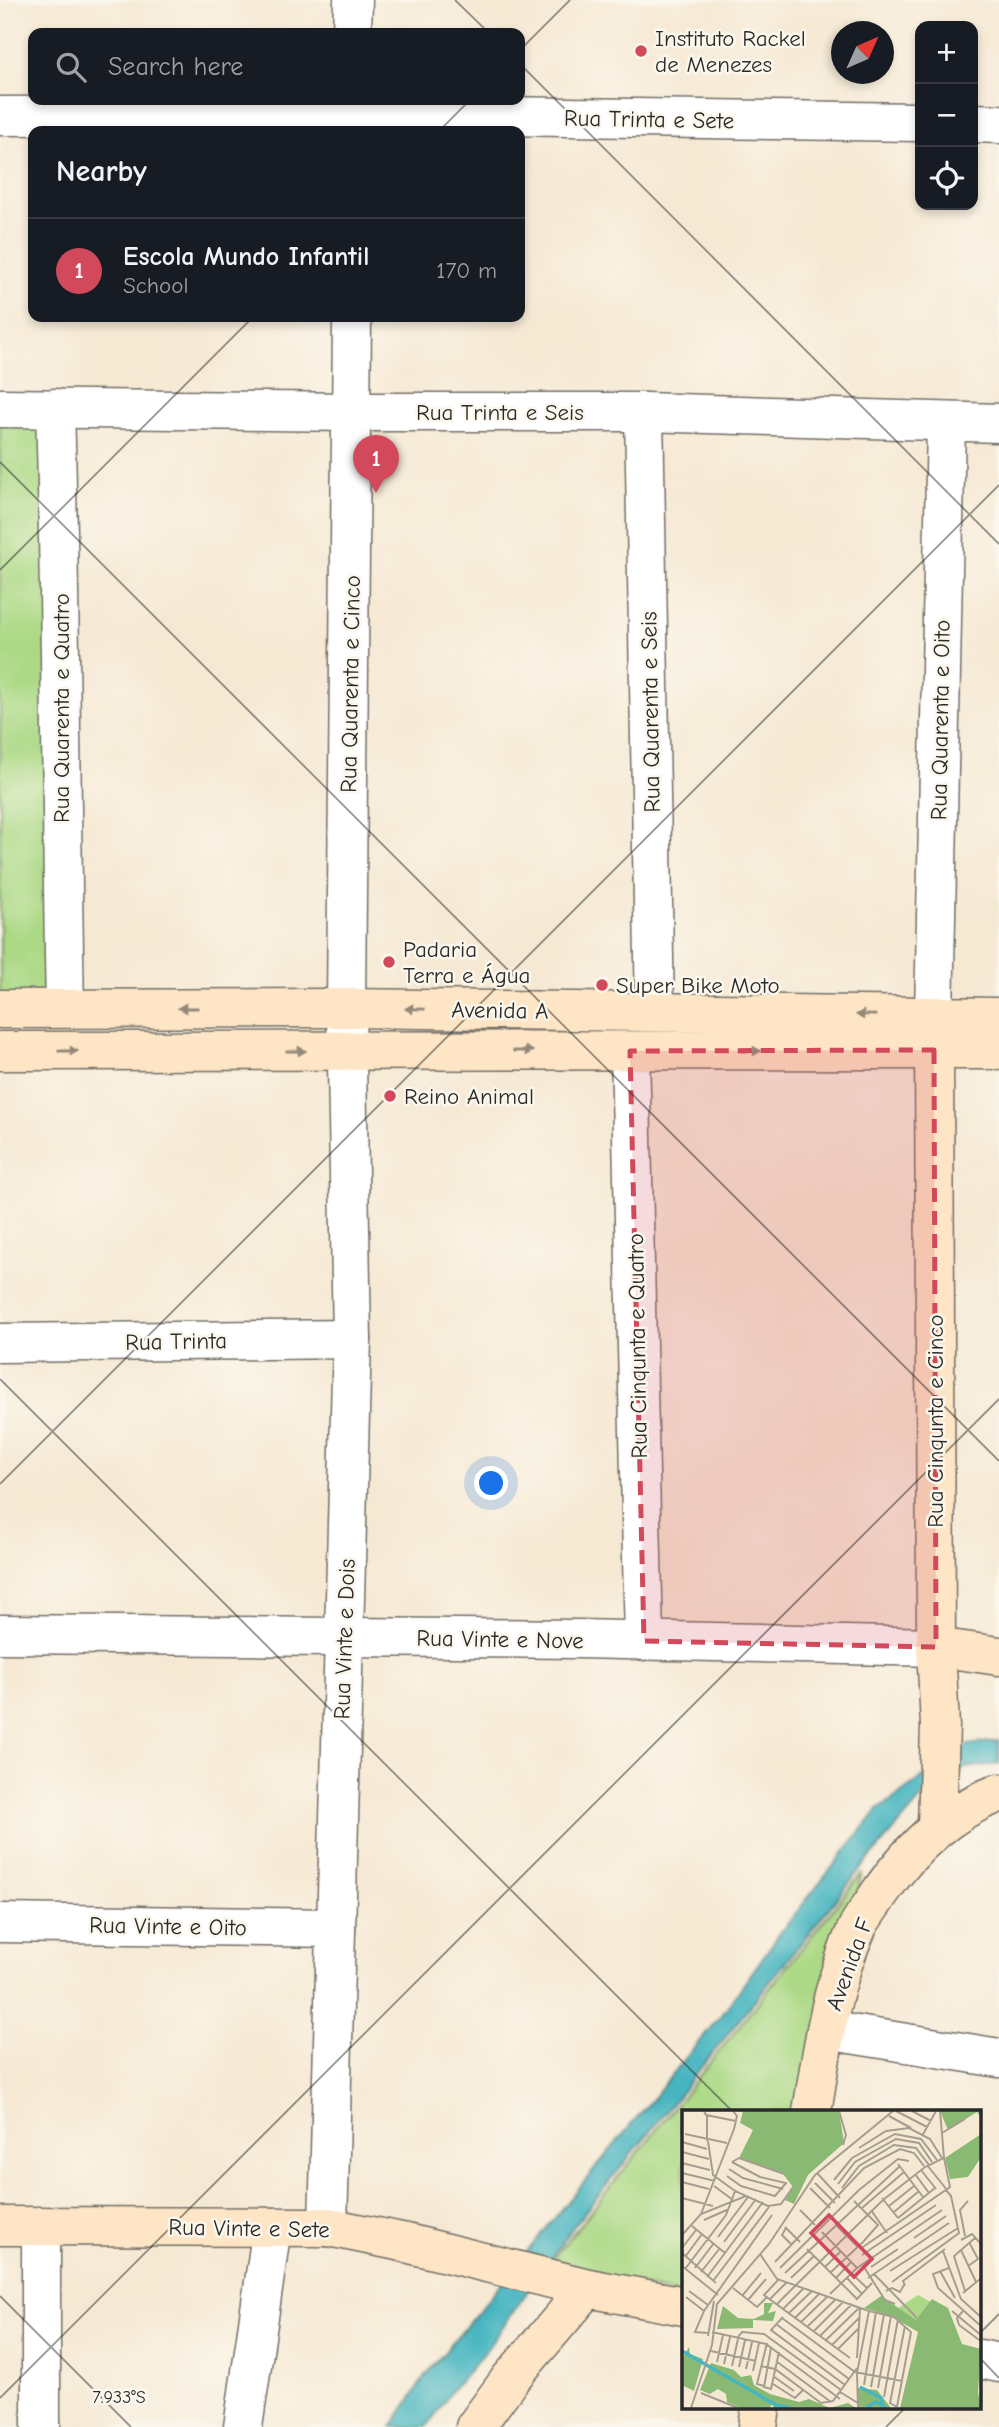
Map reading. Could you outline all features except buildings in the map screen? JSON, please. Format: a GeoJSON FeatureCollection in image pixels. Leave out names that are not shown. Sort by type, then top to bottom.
{"type":"FeatureCollection","features":[{"type":"Feature","properties":{"kind":"street"},"geometry":{"type":"LineString","coordinates":[[352,28],[353,0]]}},
{"type":"Feature","properties":{"kind":"street","name":"Rua Trinta e Sete"},"geometry":{"type":"LineString","coordinates":[[0,116],[351,115],[915,122]]}},
{"type":"Feature","properties":{"kind":"street"},"geometry":{"type":"LineString","coordinates":[[978,123],[999,124]]}},
{"type":"Feature","properties":{"kind":"street","name":"Rua Quarenta e Cinco"},"geometry":{"type":"LineString","coordinates":[[347,1051],[352,322]]}},
{"type":"Feature","properties":{"kind":"street","name":"Rua Trinta e Seis"},"geometry":{"type":"LineString","coordinates":[[0,408],[644,412],[999,423]]}},
{"type":"Feature","properties":{"kind":"street","name":"Rua Quarenta e Quatro"},"geometry":{"type":"LineString","coordinates":[[55,408],[60,575],[60,790],[65,1008]]}},
{"type":"Feature","properties":{"kind":"street","name":"Rua Quarenta e Seis"},"geometry":{"type":"LineString","coordinates":[[644,412],[655,1012]]}},
{"type":"Feature","properties":{"kind":"street","name":"Rua Quarenta e Oito"},"geometry":{"type":"LineString","coordinates":[[934,1033],[946,423]]}},
{"type":"Feature","properties":{"kind":"street","name":"Avenida A"},"geometry":{"type":"LineString","coordinates":[[0,1009],[346,1008],[655,1012],[934,1033],[999,1050]]}},
{"type":"Feature","properties":{"kind":"street","name":"Avenida A"},"geometry":{"type":"LineString","coordinates":[[0,1051],[630,1052],[934,1033],[999,1017]]}},
{"type":"Feature","properties":{"kind":"street","name":"Rua Cinqunta e Cinco"},"geometry":{"type":"LineString","coordinates":[[934,1033],[936,1647],[940,1726],[938,1813]]}},
{"type":"Feature","properties":{"kind":"street","name":"Rua Vinte e Dois"},"geometry":{"type":"LineString","coordinates":[[328,2227],[352,1339],[347,1051]]}},
{"type":"Feature","properties":{"kind":"street","name":"Rua Cinqunta e Quatro"},"geometry":{"type":"LineString","coordinates":[[630,1052],[644,1641]]}},
{"type":"Feature","properties":{"kind":"street","name":"Rua Trinta"},"geometry":{"type":"LineString","coordinates":[[0,1343],[352,1339]]}},
{"type":"Feature","properties":{"kind":"street","name":"Rua Vinte e Nove"},"geometry":{"type":"LineString","coordinates":[[0,1634],[936,1647],[999,1656]]}},
{"type":"Feature","properties":{"kind":"street","name":"Avenida F"},"geometry":{"type":"LineString","coordinates":[[812,2110],[825,2030],[843,1966],[859,1924],[938,1813],[999,1793]]}},
{"type":"Feature","properties":{"kind":"street","name":"Rua Vinte e Oito"},"geometry":{"type":"LineString","coordinates":[[0,1923],[336,1928]]}},
{"type":"Feature","properties":{"kind":"street"},"geometry":{"type":"LineString","coordinates":[[825,2030],[999,2058]]}},
{"type":"Feature","properties":{"kind":"street","name":"Rua Vinte e Sete"},"geometry":{"type":"LineString","coordinates":[[0,2226],[328,2227],[402,2242],[581,2286],[682,2306]]}},
{"type":"Feature","properties":{"kind":"street"},"geometry":{"type":"LineString","coordinates":[[41,2226],[41,2427]]}},
{"type":"Feature","properties":{"kind":"street"},"geometry":{"type":"LineString","coordinates":[[243,2427],[272,2227]]}},
{"type":"Feature","properties":{"kind":"street"},"geometry":{"type":"LineString","coordinates":[[475,2427],[581,2286]]}},
{"type":"Feature","properties":{"kind":"highlighted area"},"geometry":{"type":"Polygon","coordinates":[[[934,1050],[936,1647],[644,1641],[630,1051],[934,1050]]]}},
{"type":"Feature","properties":{"kind":"green space"},"geometry":{"type":"Polygon","coordinates":[[[0,413],[58,413],[56,1017],[0,1017],[0,413]]]}},
{"type":"Feature","properties":{"kind":"green space"},"geometry":{"type":"Polygon","coordinates":[[[862,1873],[810,2110],[682,2110],[682,2295],[547,2266],[862,1873]]]}},
{"type":"Feature","properties":{"kind":"water"},"geometry":{"type":"Polygon","coordinates":[[[999,1741],[999,1764],[965,1768],[921,1799],[858,1872],[576,2223],[484,2353],[451,2391],[427,2427],[392,2427],[426,2375],[726,2009],[780,1933],[878,1810],[968,1745],[999,1741]]]}},
{"type":"Feature","properties":{"kind":"place","name":"Instituto Rackel de Menezes"},"geometry":{"type":"Point","coordinates":[641,51]}},
{"type":"Feature","properties":{"kind":"place","name":"Escola Mundo Infantil"},"geometry":{"type":"Point","coordinates":[376,493]}},
{"type":"Feature","properties":{"kind":"place","name":"Padaria Terra e Água"},"geometry":{"type":"Point","coordinates":[389,962]}},
{"type":"Feature","properties":{"kind":"place","name":"Super Bike Moto"},"geometry":{"type":"Point","coordinates":[602,985]}},
{"type":"Feature","properties":{"kind":"place","name":"Reino Animal"},"geometry":{"type":"Point","coordinates":[390,1096]}}]}
